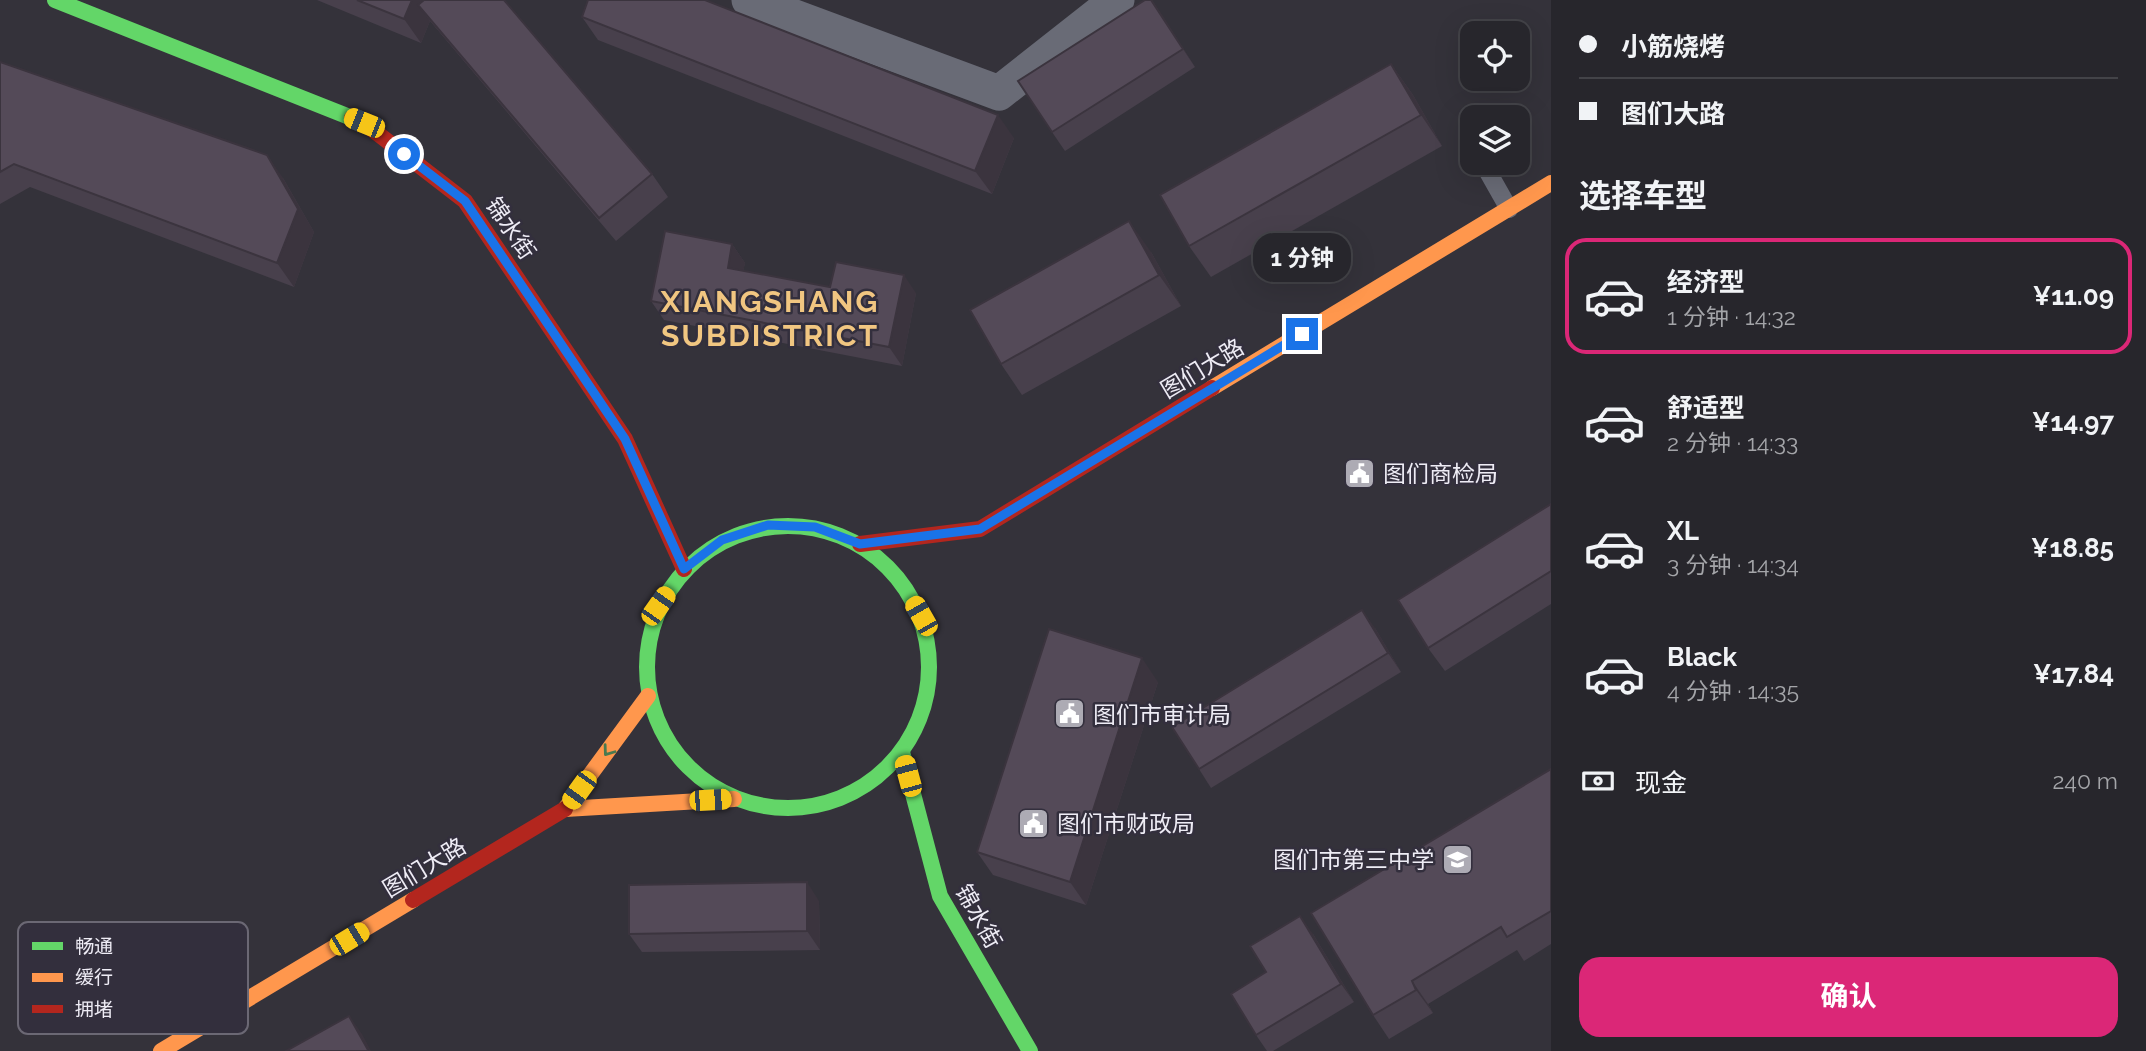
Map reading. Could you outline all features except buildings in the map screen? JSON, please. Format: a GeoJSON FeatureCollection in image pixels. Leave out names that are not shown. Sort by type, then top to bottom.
{"type":"FeatureCollection","features":[{"type":"Feature","properties":{"kind":"main road","name":"锦水街"},"geometry":{"type":"LineString","coordinates":[[55,0],[364,123],[465,201],[625,439],[684,569]]}},
{"type":"Feature","properties":{"kind":"main road","name":"图们大路"},"geometry":{"type":"LineString","coordinates":[[860,544],[980,529],[1551,183]]}},
{"type":"Feature","properties":{"kind":"main road"},"geometry":{"type":"LineString","coordinates":[[565,809],[734,799],[779,809],[826,804],[868,784],[902,752],[924,710],[930,663],[921,616],[897,575],[860,544],[815,527],[768,525],[722,540],[684,569],[658,606],[646,650],[648,696],[664,739],[694,774],[734,799]]}},
{"type":"Feature","properties":{"kind":"main road"},"geometry":{"type":"LineString","coordinates":[[565,809],[648,696]]}},
{"type":"Feature","properties":{"kind":"main road","name":"锦水街"},"geometry":{"type":"LineString","coordinates":[[902,752],[940,896],[1030,1051]]}},
{"type":"Feature","properties":{"kind":"main road","name":"图们大路"},"geometry":{"type":"LineString","coordinates":[[248,999],[565,809]]}},
{"type":"Feature","properties":{"kind":"main road","name":"图们大路"},"geometry":{"type":"LineString","coordinates":[[162,1051],[190,1034]]}},
{"type":"Feature","properties":{"kind":"street"},"geometry":{"type":"LineString","coordinates":[[749,0],[999,93],[1118,0]]}},
{"type":"Feature","properties":{"kind":"lane"},"geometry":{"type":"LineString","coordinates":[[1490,175],[1509,209]]}},
{"type":"Feature","properties":{"kind":"traffic: fast"},"geometry":{"type":"LineString","coordinates":[[55,0],[352,118]]}},
{"type":"Feature","properties":{"kind":"traffic: fast"},"geometry":{"type":"LineString","coordinates":[[802,526],[816,528],[855,542],[888,567],[906,588],[919,613],[927,639],[929,667],[927,695],[919,721],[906,746],[888,767],[867,785],[842,798],[816,806],[774,808],[760,806],[721,792],[698,776],[679,757],[663,734],[649,695],[647,653],[649,639],[663,600],[679,577],[698,558],[721,542],[760,528],[802,526]]}},
{"type":"Feature","properties":{"kind":"traffic: fast"},"geometry":{"type":"LineString","coordinates":[[902,752],[940,896],[1030,1051]]}},
{"type":"Feature","properties":{"kind":"traffic: slow"},"geometry":{"type":"LineString","coordinates":[[1212,388],[1551,183]]}},
{"type":"Feature","properties":{"kind":"traffic: slow"},"geometry":{"type":"LineString","coordinates":[[648,696],[565,809],[734,799]]}},
{"type":"Feature","properties":{"kind":"traffic: slow"},"geometry":{"type":"LineString","coordinates":[[248,999],[413,900]]}},
{"type":"Feature","properties":{"kind":"traffic: slow"},"geometry":{"type":"LineString","coordinates":[[161,1051],[189,1034]]}},
{"type":"Feature","properties":{"kind":"traffic: jam"},"geometry":{"type":"LineString","coordinates":[[352,118],[364,123],[465,201],[625,439],[684,569]]}},
{"type":"Feature","properties":{"kind":"traffic: jam"},"geometry":{"type":"LineString","coordinates":[[860,544],[980,529],[1212,388]]}},
{"type":"Feature","properties":{"kind":"traffic: jam"},"geometry":{"type":"LineString","coordinates":[[413,900],[565,809]]}},
{"type":"Feature","properties":{"kind":"place","name":"图们商检局"},"geometry":{"type":"Point","coordinates":[1360,473]}},
{"type":"Feature","properties":{"kind":"place","name":"图们市审计局"},"geometry":{"type":"Point","coordinates":[1070,714]}},
{"type":"Feature","properties":{"kind":"place","name":"图们市财政局"},"geometry":{"type":"Point","coordinates":[1034,823]}},
{"type":"Feature","properties":{"kind":"place","name":"图们市第三中学"},"geometry":{"type":"Point","coordinates":[1457,859]}},
{"type":"Feature","properties":{"kind":"district","name":"XIANGSHANG SUBDISTRICT"},"geometry":{"type":"Point","coordinates":[770,318]}},
{"type":"Feature","properties":{"kind":"route"},"geometry":{"type":"LineString","coordinates":[[404,154],[465,201],[625,439],[684,569],[722,540],[768,525],[815,527],[860,544],[980,529],[1302,334]]}}]}
